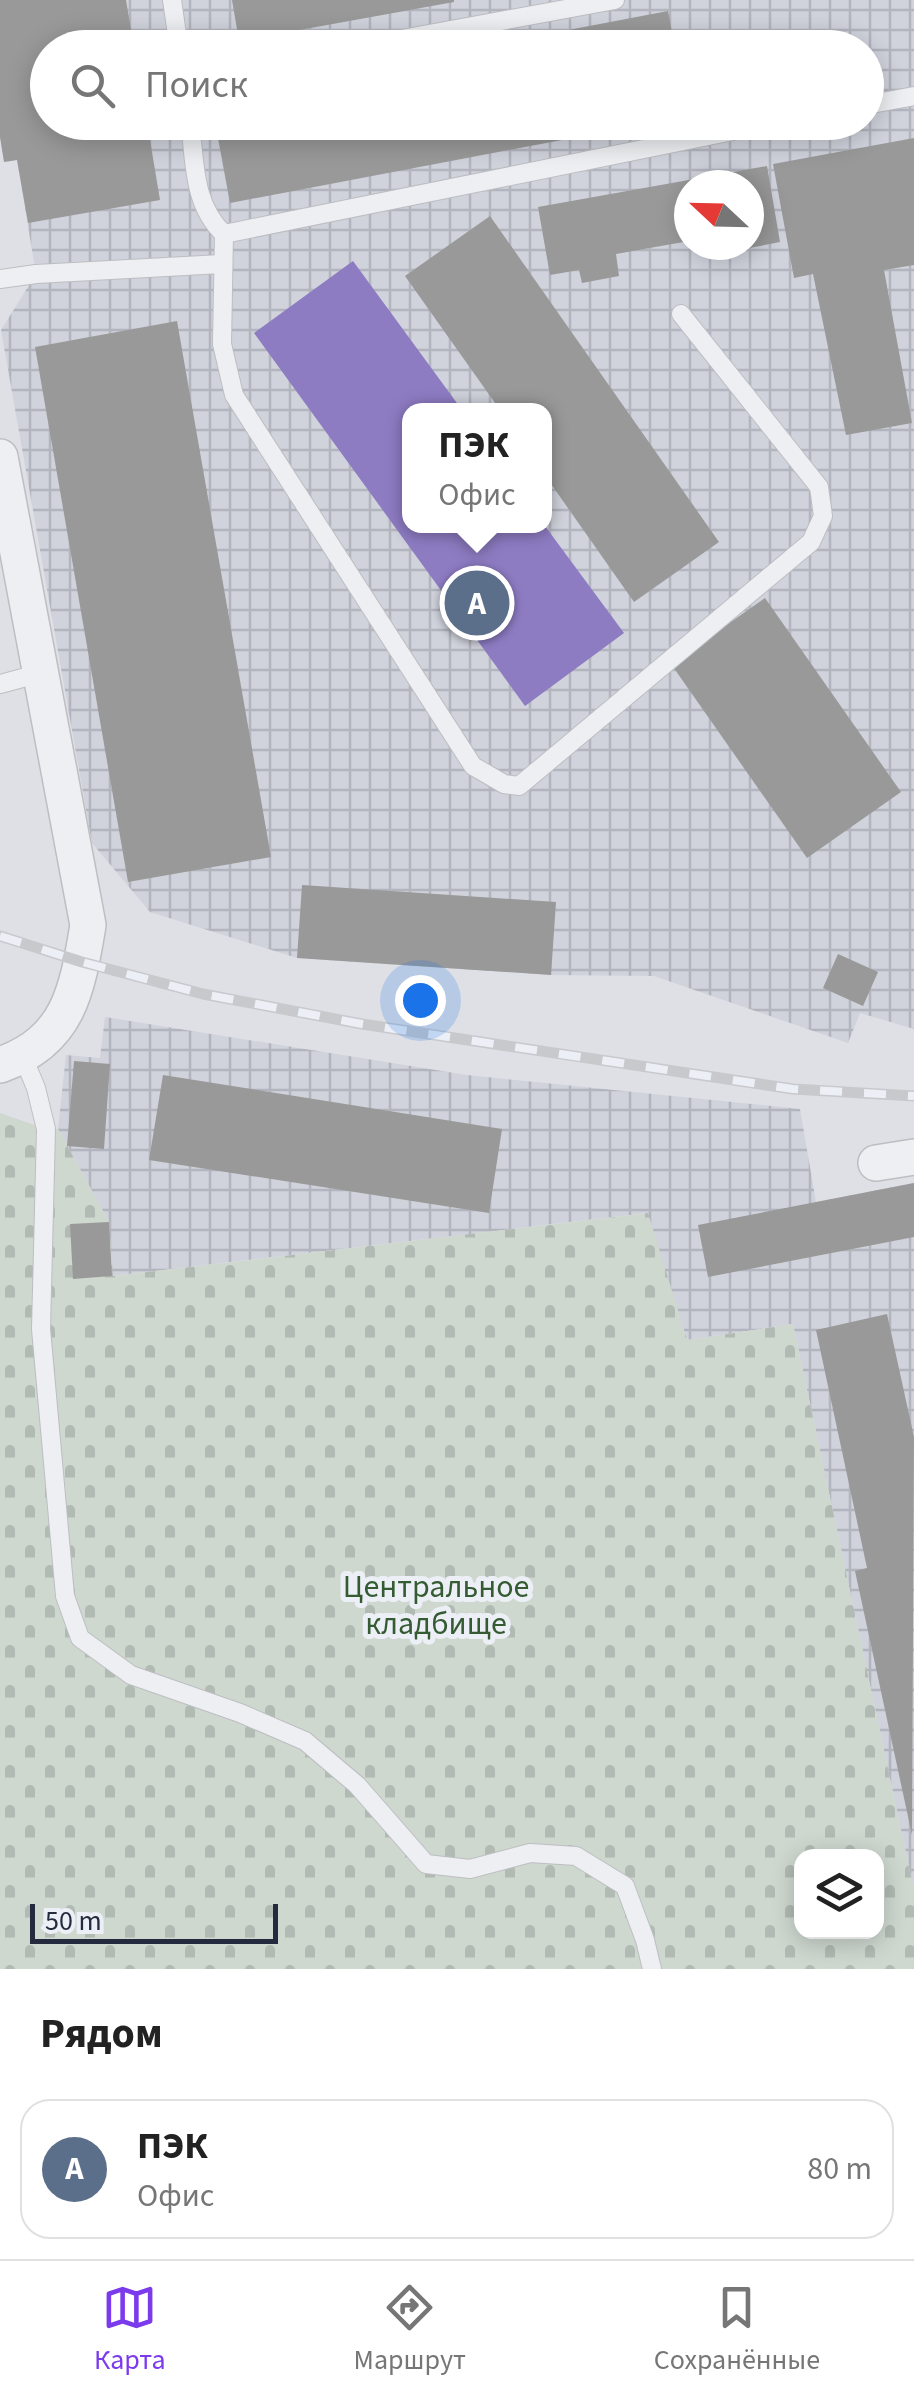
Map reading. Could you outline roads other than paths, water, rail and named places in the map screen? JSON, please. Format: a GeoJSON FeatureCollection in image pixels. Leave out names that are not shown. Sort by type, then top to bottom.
{"type":"FeatureCollection","features":[{"type":"Feature","properties":{"kind":"street"},"geometry":{"type":"LineString","coordinates":[[0,457],[88,926],[76,991],[56,1030],[12,1061]]}},
{"type":"Feature","properties":{"kind":"street"},"geometry":{"type":"LineString","coordinates":[[876,1163],[914,1158]]}},
{"type":"Feature","properties":{"kind":"lane"},"geometry":{"type":"LineString","coordinates":[[172,0],[176,30]]}},
{"type":"Feature","properties":{"kind":"lane"},"geometry":{"type":"LineString","coordinates":[[442,30],[575,3],[615,0]]}},
{"type":"Feature","properties":{"kind":"lane"},"geometry":{"type":"LineString","coordinates":[[884,102],[914,96]]}},
{"type":"Feature","properties":{"kind":"lane"},"geometry":{"type":"LineString","coordinates":[[192,140],[201,203],[224,234],[222,344],[234,395],[472,766],[504,784],[519,786],[780,568],[810,542],[823,516],[818,487],[681,314]]}},
{"type":"Feature","properties":{"kind":"lane"},"geometry":{"type":"LineString","coordinates":[[224,234],[684,140]]}},
{"type":"Feature","properties":{"kind":"lane"},"geometry":{"type":"LineString","coordinates":[[0,279],[222,264]]}},
{"type":"Feature","properties":{"kind":"lane"},"geometry":{"type":"LineString","coordinates":[[0,684],[41,673]]}},
{"type":"Feature","properties":{"kind":"lane"},"geometry":{"type":"LineString","coordinates":[[12,1061],[36,1088],[46,1129],[41,1329],[64,1596],[80,1638],[132,1675],[305,1741],[357,1785],[426,1864],[470,1869],[530,1853],[576,1856],[625,1886],[652,1969]]}},
{"type":"Feature","properties":{"kind":"railway"},"geometry":{"type":"LineString","coordinates":[[0,936],[203,994],[362,1024],[793,1089],[914,1096]]}},
{"type":"Feature","properties":{"kind":"place","name":"ПЭК"},"geometry":{"type":"Point","coordinates":[477,603]}},
{"type":"Feature","properties":{"kind":"park label","name":"Центральное кладбище"},"geometry":{"type":"Point","coordinates":[436,1606]}}]}
